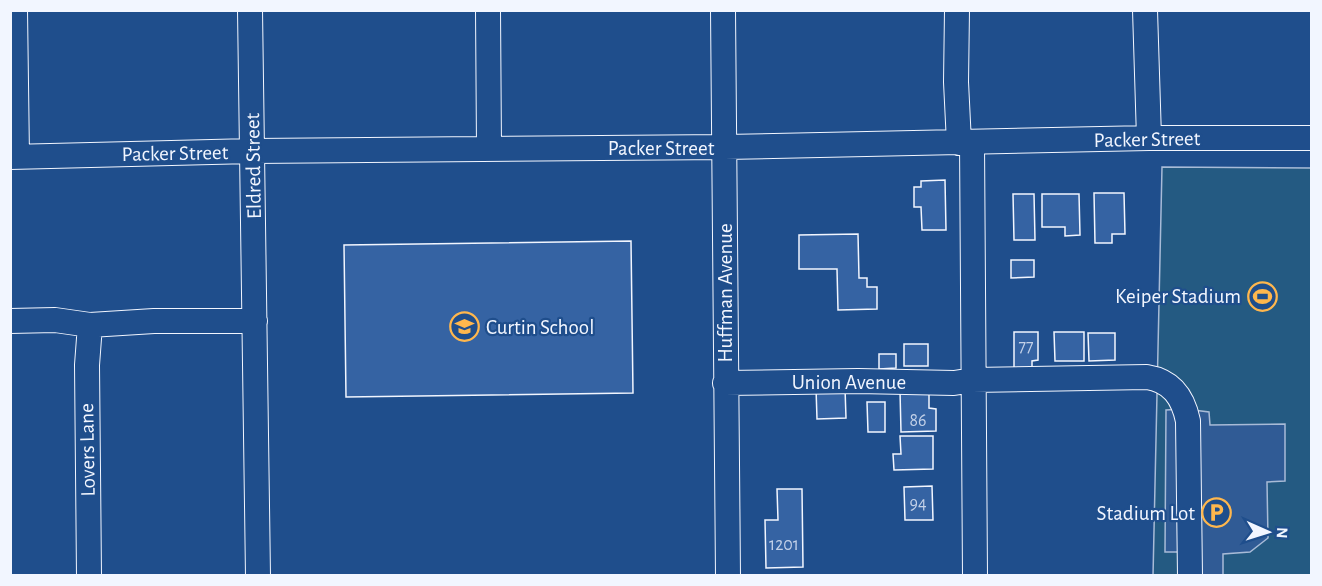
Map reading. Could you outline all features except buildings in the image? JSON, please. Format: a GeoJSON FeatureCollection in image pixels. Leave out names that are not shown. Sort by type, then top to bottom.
{"type":"FeatureCollection","features":[{"type":"Feature","properties":{"kind":"street"},"geometry":{"type":"LineString","coordinates":[[14,157],[15,10]]}},
{"type":"Feature","properties":{"kind":"street","name":"Eldred Street"},"geometry":{"type":"LineString","coordinates":[[250,10],[258,576]]}},
{"type":"Feature","properties":{"kind":"street"},"geometry":{"type":"LineString","coordinates":[[488,10],[489,148]]}},
{"type":"Feature","properties":{"kind":"street","name":"Huffman Avenue"},"geometry":{"type":"LineString","coordinates":[[723,10],[728,576]]}},
{"type":"Feature","properties":{"kind":"street"},"geometry":{"type":"LineString","coordinates":[[957,10],[956,82],[965,143],[973,380],[975,576]]}},
{"type":"Feature","properties":{"kind":"street"},"geometry":{"type":"LineString","coordinates":[[1145,10],[1149,138]]}},
{"type":"Feature","properties":{"kind":"street","name":"Packer Street"},"geometry":{"type":"LineString","coordinates":[[14,157],[252,151],[725,147],[1149,138],[1311,138]]}},
{"type":"Feature","properties":{"kind":"street"},"geometry":{"type":"LineString","coordinates":[[10,321],[55,320],[90,325],[154,321],[255,321]]}},
{"type":"Feature","properties":{"kind":"street","name":"Lovers Lane"},"geometry":{"type":"LineString","coordinates":[[88,576],[87,365],[90,325]]}},
{"type":"Feature","properties":{"kind":"street","name":"Union Avenue"},"geometry":{"type":"LineString","coordinates":[[725,383],[1147,378],[1166,382],[1175,390],[1184,404],[1188,421],[1190,576]]}},
{"type":"Feature","properties":{"kind":"shaded area"},"geometry":{"type":"Polygon","coordinates":[[[1162,167],[1311,168],[1311,575],[1153,576],[1162,167]]]}},
{"type":"Feature","properties":{"kind":"shaded area","name":"Stadium Lot"},"geometry":{"type":"Polygon","coordinates":[[[1185,409],[1209,412],[1210,425],[1285,424],[1285,481],[1267,482],[1268,538],[1250,552],[1223,554],[1223,575],[1185,575],[1185,552],[1165,552],[1166,410],[1185,409]]]}},
{"type":"Feature","properties":{"kind":"place","name":"Keiper Stadium"},"geometry":{"type":"Point","coordinates":[1262,296]}},
{"type":"Feature","properties":{"kind":"place","name":"Curtin School"},"geometry":{"type":"Point","coordinates":[465,327]}},
{"type":"Feature","properties":{"kind":"place","name":"Stadium Lot"},"geometry":{"type":"Point","coordinates":[1216,513]}}]}
